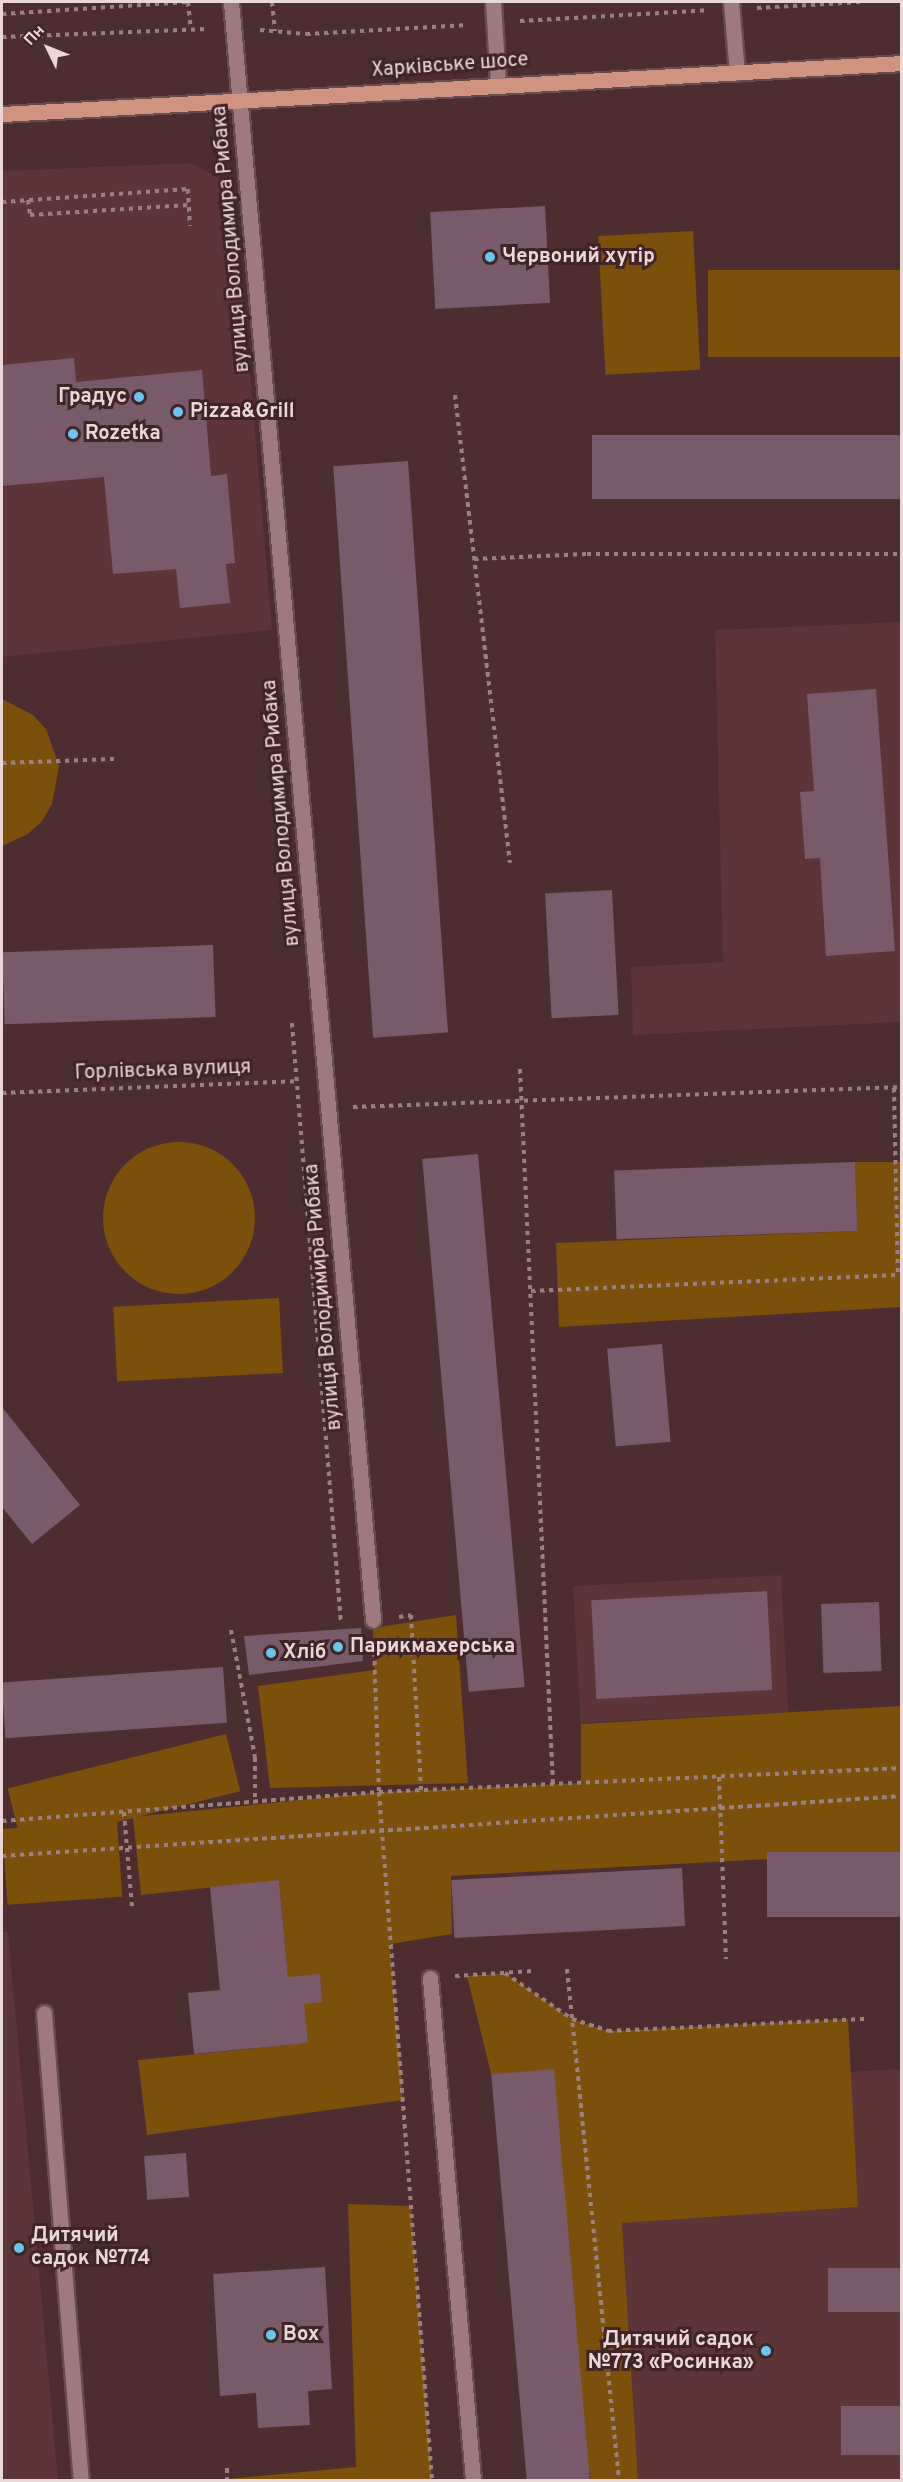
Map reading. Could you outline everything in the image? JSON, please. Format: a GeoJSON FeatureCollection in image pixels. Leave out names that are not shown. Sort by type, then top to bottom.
{"type":"FeatureCollection","features":[{"type":"Feature","properties":{"kind":"main road","name":"Харківське шосе"},"geometry":{"type":"LineString","coordinates":[[2,114],[241,101],[498,83],[737,73],[902,63]]}},
{"type":"Feature","properties":{"kind":"street","name":"вулиця Володимира Рибака"},"geometry":{"type":"LineString","coordinates":[[231,2],[373,1620]]}},
{"type":"Feature","properties":{"kind":"street"},"geometry":{"type":"LineString","coordinates":[[494,2],[498,83]]}},
{"type":"Feature","properties":{"kind":"street"},"geometry":{"type":"LineString","coordinates":[[731,5],[737,73]]}},
{"type":"Feature","properties":{"kind":"street"},"geometry":{"type":"LineString","coordinates":[[430,1978],[473,2481]]}},
{"type":"Feature","properties":{"kind":"street"},"geometry":{"type":"LineString","coordinates":[[44,2013],[81,2481]]}},
{"type":"Feature","properties":{"kind":"path"},"geometry":{"type":"LineString","coordinates":[[2,14],[188,2],[191,29]]}},
{"type":"Feature","properties":{"kind":"path"},"geometry":{"type":"LineString","coordinates":[[272,2],[275,31]]}},
{"type":"Feature","properties":{"kind":"path"},"geometry":{"type":"LineString","coordinates":[[2,37],[234,28],[306,34],[495,23],[731,5],[860,2]]}},
{"type":"Feature","properties":{"kind":"path"},"geometry":{"type":"LineString","coordinates":[[2,202],[188,189],[190,226]]}},
{"type":"Feature","properties":{"kind":"path"},"geometry":{"type":"LineString","coordinates":[[28,200],[30,215],[189,205]]}},
{"type":"Feature","properties":{"kind":"path"},"geometry":{"type":"LineString","coordinates":[[454,395],[510,863]]}},
{"type":"Feature","properties":{"kind":"path"},"geometry":{"type":"LineString","coordinates":[[474,559],[587,554],[902,554]]}},
{"type":"Feature","properties":{"kind":"path"},"geometry":{"type":"LineString","coordinates":[[2,763],[114,759]]}},
{"type":"Feature","properties":{"kind":"path"},"geometry":{"type":"LineString","coordinates":[[520,1068],[553,1784]]}},
{"type":"Feature","properties":{"kind":"path","name":"Горлівська вулиця"},"geometry":{"type":"LineString","coordinates":[[2,1093],[326,1079]]}},
{"type":"Feature","properties":{"kind":"path"},"geometry":{"type":"LineString","coordinates":[[531,1291],[900,1275],[894,1088]]}},
{"type":"Feature","properties":{"kind":"path"},"geometry":{"type":"LineString","coordinates":[[328,1109],[521,1099],[902,1088]]}},
{"type":"Feature","properties":{"kind":"path"},"geometry":{"type":"LineString","coordinates":[[421,1791],[411,1615],[373,1620],[379,1792],[432,2481]]}},
{"type":"Feature","properties":{"kind":"path"},"geometry":{"type":"LineString","coordinates":[[231,1630],[255,1757],[255,1802]]}},
{"type":"Feature","properties":{"kind":"path"},"geometry":{"type":"LineString","coordinates":[[2,1821],[379,1792],[902,1768]]}},
{"type":"Feature","properties":{"kind":"path"},"geometry":{"type":"LineString","coordinates":[[720,1777],[726,1959]]}},
{"type":"Feature","properties":{"kind":"path"},"geometry":{"type":"LineString","coordinates":[[2,1856],[902,1796]]}},
{"type":"Feature","properties":{"kind":"path"},"geometry":{"type":"LineString","coordinates":[[124,1812],[132,1907]]}},
{"type":"Feature","properties":{"kind":"path"},"geometry":{"type":"LineString","coordinates":[[567,1969],[619,2481]]}},
{"type":"Feature","properties":{"kind":"path"},"geometry":{"type":"LineString","coordinates":[[393,1981],[532,1971]]}},
{"type":"Feature","properties":{"kind":"path"},"geometry":{"type":"LineString","coordinates":[[505,1973],[572,2019],[608,2031],[867,2019]]}},
{"type":"Feature","properties":{"kind":"path"},"geometry":{"type":"LineString","coordinates":[[227,2468],[227,2481]]}},
{"type":"Feature","properties":{"kind":"shaded area"},"geometry":{"type":"Polygon","coordinates":[[[192,163],[221,180],[235,199],[272,630],[2,657],[2,171],[192,163]]]}},
{"type":"Feature","properties":{"kind":"shaded area"},"geometry":{"type":"Polygon","coordinates":[[[693,231],[700,370],[605,375],[598,236],[693,231]]]}},
{"type":"Feature","properties":{"kind":"shaded area"},"geometry":{"type":"Polygon","coordinates":[[[708,270],[901,270],[901,357],[708,357],[708,270]]]}},
{"type":"Feature","properties":{"kind":"shaded area"},"geometry":{"type":"Polygon","coordinates":[[[901,622],[901,1022],[633,1035],[631,967],[723,962],[715,630],[901,622]]]}},
{"type":"Feature","properties":{"kind":"shaded area"},"geometry":{"type":"Polygon","coordinates":[[[2,699],[33,715],[46,729],[59,766],[52,804],[42,821],[28,834],[2,846],[2,699]]]}},
{"type":"Feature","properties":{"kind":"shaded area"},"geometry":{"type":"Polygon","coordinates":[[[179,1142],[208,1148],[221,1155],[232,1165],[242,1176],[249,1189],[255,1218],[249,1247],[242,1260],[232,1271],[221,1281],[208,1288],[179,1294],[150,1288],[137,1281],[126,1271],[116,1260],[109,1247],[103,1218],[109,1189],[116,1176],[126,1165],[137,1155],[150,1148],[179,1142]]]}},
{"type":"Feature","properties":{"kind":"shaded area"},"geometry":{"type":"Polygon","coordinates":[[[855,1162],[901,1162],[901,1307],[559,1327],[556,1243],[857,1231],[855,1162]]]}},
{"type":"Feature","properties":{"kind":"shaded area"},"geometry":{"type":"Polygon","coordinates":[[[279,1298],[283,1373],[117,1382],[113,1307],[279,1298]]]}},
{"type":"Feature","properties":{"kind":"shaded area"},"geometry":{"type":"Polygon","coordinates":[[[781,1575],[788,1712],[580,1723],[573,1586],[781,1575]]]}},
{"type":"Feature","properties":{"kind":"shaded area"},"geometry":{"type":"Polygon","coordinates":[[[456,1615],[468,1783],[270,1788],[258,1686],[374,1670],[373,1628],[456,1615]]]}},
{"type":"Feature","properties":{"kind":"shaded area"},"geometry":{"type":"Polygon","coordinates":[[[901,1706],[901,1852],[451,1876],[452,1934],[390,1944],[403,2100],[147,2135],[138,2060],[307,2043],[288,1977],[279,1880],[141,1895],[133,1817],[379,1792],[581,1783],[581,1724],[901,1706]]]}},
{"type":"Feature","properties":{"kind":"shaded area"},"geometry":{"type":"Polygon","coordinates":[[[226,1734],[240,1791],[22,1846],[8,1788],[226,1734]]]}},
{"type":"Feature","properties":{"kind":"shaded area"},"geometry":{"type":"Polygon","coordinates":[[[117,1821],[122,1897],[8,1905],[2,1829],[117,1821]]]}},
{"type":"Feature","properties":{"kind":"shaded area","name":"Дитячий садок №774"},"geometry":{"type":"Polygon","coordinates":[[[2,1932],[8,1932],[58,2480],[2,2480],[2,1932]]]}},
{"type":"Feature","properties":{"kind":"shaded area"},"geometry":{"type":"Polygon","coordinates":[[[505,1973],[572,2019],[608,2031],[848,2019],[858,2207],[622,2223],[638,2480],[591,2480],[467,1976],[505,1973]]]}},
{"type":"Feature","properties":{"kind":"shaded area","name":"Дитячий садок №773 «Росинка»"},"geometry":{"type":"Polygon","coordinates":[[[901,2069],[901,2480],[638,2480],[622,2222],[857,2207],[849,2072],[901,2069]]]}},
{"type":"Feature","properties":{"kind":"shaded area"},"geometry":{"type":"Polygon","coordinates":[[[348,2204],[411,2206],[432,2480],[217,2480],[356,2467],[348,2204]]]}},
{"type":"Feature","properties":{"kind":"building","name":"Червоний хутір"},"geometry":{"type":"Polygon","coordinates":[[[545,206],[550,303],[435,309],[430,212],[545,206]]]}},
{"type":"Feature","properties":{"kind":"building"},"geometry":{"type":"Polygon","coordinates":[[[74,358],[76,382],[202,370],[211,476],[227,474],[235,563],[226,564],[230,603],[180,608],[176,569],[113,574],[104,477],[2,486],[2,365],[74,358]]]}},
{"type":"Feature","properties":{"kind":"building"},"geometry":{"type":"Polygon","coordinates":[[[592,435],[902,435],[902,499],[592,499],[592,435]]]}},
{"type":"Feature","properties":{"kind":"building"},"geometry":{"type":"Polygon","coordinates":[[[408,461],[448,1033],[373,1038],[333,466],[408,461]]]}},
{"type":"Feature","properties":{"kind":"building"},"geometry":{"type":"Polygon","coordinates":[[[876,689],[895,951],[826,956],[820,858],[805,859],[800,792],[814,791],[807,694],[876,689]]]}},
{"type":"Feature","properties":{"kind":"building"},"geometry":{"type":"Polygon","coordinates":[[[612,890],[619,1015],[552,1018],[545,894],[612,890]]]}},
{"type":"Feature","properties":{"kind":"building"},"geometry":{"type":"Polygon","coordinates":[[[213,945],[216,1017],[5,1024],[2,952],[213,945]]]}},
{"type":"Feature","properties":{"kind":"building"},"geometry":{"type":"Polygon","coordinates":[[[478,1154],[525,1687],[469,1692],[422,1159],[478,1154]]]}},
{"type":"Feature","properties":{"kind":"building"},"geometry":{"type":"Polygon","coordinates":[[[855,1162],[857,1231],[617,1239],[614,1170],[855,1162]]]}},
{"type":"Feature","properties":{"kind":"building"},"geometry":{"type":"Polygon","coordinates":[[[662,1344],[671,1442],[616,1446],[607,1349],[662,1344]]]}},
{"type":"Feature","properties":{"kind":"building"},"geometry":{"type":"Polygon","coordinates":[[[2,1407],[80,1505],[32,1544],[2,1507],[2,1407]]]}},
{"type":"Feature","properties":{"kind":"building"},"geometry":{"type":"Polygon","coordinates":[[[767,1591],[772,1690],[596,1699],[591,1600],[767,1591]]]}},
{"type":"Feature","properties":{"kind":"building"},"geometry":{"type":"Polygon","coordinates":[[[879,1602],[881,1671],[823,1673],[821,1604],[879,1602]]]}},
{"type":"Feature","properties":{"kind":"building"},"geometry":{"type":"Polygon","coordinates":[[[361,1628],[363,1661],[249,1675],[244,1636],[361,1628]]]}},
{"type":"Feature","properties":{"kind":"building"},"geometry":{"type":"Polygon","coordinates":[[[223,1667],[227,1723],[5,1738],[2,1682],[223,1667]]]}},
{"type":"Feature","properties":{"kind":"building"},"geometry":{"type":"Polygon","coordinates":[[[767,1852],[902,1852],[902,1917],[767,1917],[767,1852]]]}},
{"type":"Feature","properties":{"kind":"building"},"geometry":{"type":"Polygon","coordinates":[[[682,1868],[685,1926],[454,1938],[451,1880],[682,1868]]]}},
{"type":"Feature","properties":{"kind":"building"},"geometry":{"type":"Polygon","coordinates":[[[279,1880],[288,1977],[320,1974],[322,2002],[304,2004],[308,2043],[194,2054],[188,1993],[220,1990],[210,1887],[279,1880]]]}},
{"type":"Feature","properties":{"kind":"building"},"geometry":{"type":"Polygon","coordinates":[[[554,2069],[590,2480],[527,2480],[491,2074],[554,2069]]]}},
{"type":"Feature","properties":{"kind":"building"},"geometry":{"type":"Polygon","coordinates":[[[186,2153],[189,2197],[147,2200],[144,2156],[186,2153]]]}},
{"type":"Feature","properties":{"kind":"building"},"geometry":{"type":"Polygon","coordinates":[[[325,2267],[332,2389],[308,2391],[310,2425],[258,2428],[256,2393],[220,2396],[213,2274],[325,2267]]]}},
{"type":"Feature","properties":{"kind":"building"},"geometry":{"type":"Polygon","coordinates":[[[828,2268],[902,2268],[902,2312],[828,2312],[828,2268]]]}},
{"type":"Feature","properties":{"kind":"building"},"geometry":{"type":"Polygon","coordinates":[[[841,2406],[902,2406],[902,2455],[841,2455],[841,2406]]]}},
{"type":"Feature","properties":{"kind":"place","name":"Червоний хутір"},"geometry":{"type":"Point","coordinates":[490,257]}},
{"type":"Feature","properties":{"kind":"place","name":"Градус"},"geometry":{"type":"Point","coordinates":[139,397]}},
{"type":"Feature","properties":{"kind":"place","name":"Pizza&Grill"},"geometry":{"type":"Point","coordinates":[178,412]}},
{"type":"Feature","properties":{"kind":"place","name":"Rozetka"},"geometry":{"type":"Point","coordinates":[73,434]}},
{"type":"Feature","properties":{"kind":"place","name":"Парикмахерська"},"geometry":{"type":"Point","coordinates":[338,1647]}},
{"type":"Feature","properties":{"kind":"place","name":"Хліб"},"geometry":{"type":"Point","coordinates":[271,1653]}},
{"type":"Feature","properties":{"kind":"place","name":"Дитячий садок №774"},"geometry":{"type":"Point","coordinates":[19,2248]}},
{"type":"Feature","properties":{"kind":"place","name":"Box"},"geometry":{"type":"Point","coordinates":[271,2335]}},
{"type":"Feature","properties":{"kind":"place","name":"Дитячий садок №773 «Росинка»"},"geometry":{"type":"Point","coordinates":[766,2351]}}]}
